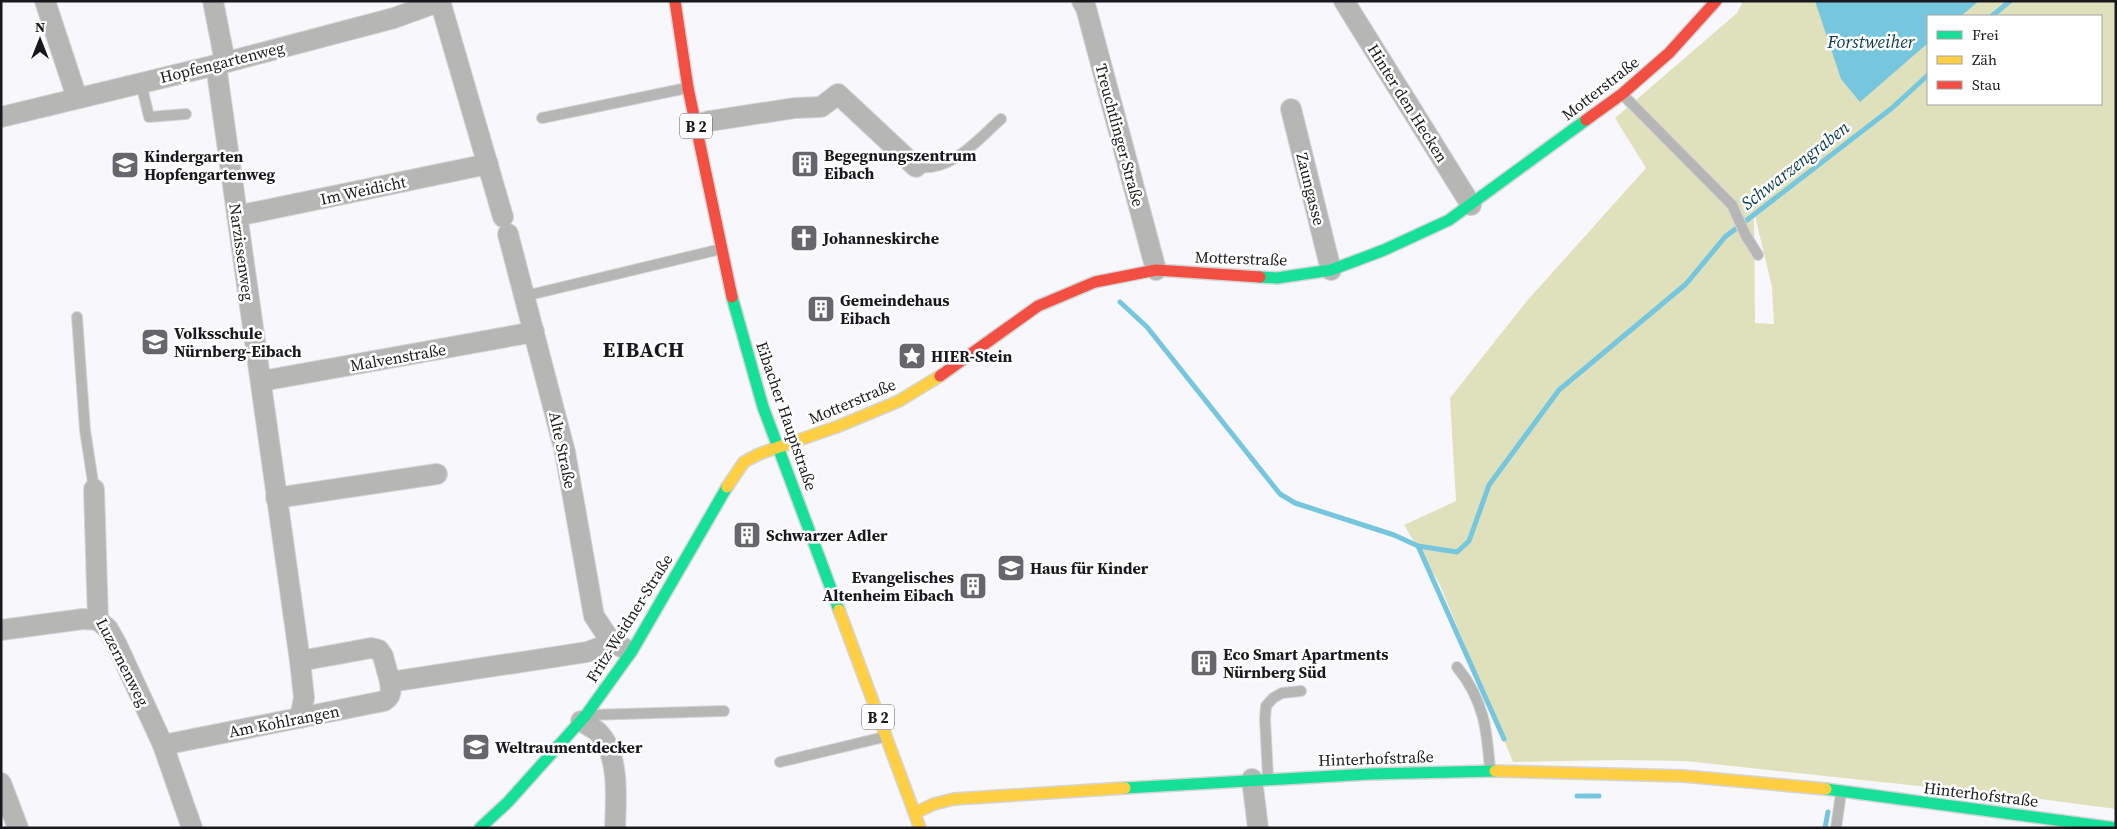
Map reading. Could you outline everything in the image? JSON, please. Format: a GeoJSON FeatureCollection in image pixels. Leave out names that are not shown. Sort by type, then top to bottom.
{"type":"FeatureCollection","features":[{"type":"Feature","properties":{"kind":"street"},"geometry":{"type":"LineString","coordinates":[[45,1],[77,98]]}},
{"type":"Feature","properties":{"kind":"street","name":"Narzissenweg"},"geometry":{"type":"LineString","coordinates":[[213,1],[237,216],[262,381],[276,498],[300,660],[304,698],[300,718]]}},
{"type":"Feature","properties":{"kind":"street","name":"Hopfengartenweg"},"geometry":{"type":"LineString","coordinates":[[1,118],[394,18],[441,1]]}},
{"type":"Feature","properties":{"kind":"street","name":"Alte Straße"},"geometry":{"type":"LineString","coordinates":[[441,1],[506,225],[565,452],[594,616],[612,643]]}},
{"type":"Feature","properties":{"kind":"street","name":"Eibacher Hauptstraße"},"geometry":{"type":"LineString","coordinates":[[675,1],[688,88],[712,199],[720,249],[752,366],[778,446],[920,828]]}},
{"type":"Feature","properties":{"kind":"street","name":"Treuchtlinger Straße"},"geometry":{"type":"LineString","coordinates":[[1082,1],[1086,8],[1156,270]]}},
{"type":"Feature","properties":{"kind":"street","name":"Hinter den Hecken"},"geometry":{"type":"LineString","coordinates":[[1344,1],[1471,205]]}},
{"type":"Feature","properties":{"kind":"street","name":"Motterstraße"},"geometry":{"type":"LineString","coordinates":[[778,446],[839,426],[899,401],[937,378],[1038,306],[1095,282],[1156,270],[1277,278],[1331,270],[1384,250],[1450,220],[1622,94],[1669,53],[1715,2]]}},
{"type":"Feature","properties":{"kind":"street"},"geometry":{"type":"LineString","coordinates":[[696,125],[710,121],[794,108],[821,107],[838,94],[916,167]]}},
{"type":"Feature","properties":{"kind":"street","name":"Zaungasse"},"geometry":{"type":"LineString","coordinates":[[1291,109],[1331,270]]}},
{"type":"Feature","properties":{"kind":"street","name":"Im Weidicht"},"geometry":{"type":"LineString","coordinates":[[237,216],[488,164]]}},
{"type":"Feature","properties":{"kind":"street","name":"Malvenstraße"},"geometry":{"type":"LineString","coordinates":[[262,381],[534,332]]}},
{"type":"Feature","properties":{"kind":"street","name":"Fritz-Weidner-Straße"},"geometry":{"type":"LineString","coordinates":[[480,828],[508,802],[584,718],[632,651],[739,467],[744,462],[778,446]]}},
{"type":"Feature","properties":{"kind":"street"},"geometry":{"type":"LineString","coordinates":[[276,498],[437,474]]}},
{"type":"Feature","properties":{"kind":"street","name":"Luzernenweg"},"geometry":{"type":"LineString","coordinates":[[94,489],[98,620],[108,629],[117,645],[163,745],[192,828]]}},
{"type":"Feature","properties":{"kind":"street"},"geometry":{"type":"LineString","coordinates":[[1,630],[83,619],[98,620]]}},
{"type":"Feature","properties":{"kind":"street"},"geometry":{"type":"LineString","coordinates":[[300,660],[371,648],[379,650],[383,656],[390,682],[587,652],[612,643],[632,651]]}},
{"type":"Feature","properties":{"kind":"street","name":"Am Kohlrangen"},"geometry":{"type":"LineString","coordinates":[[163,745],[384,701],[389,698],[391,691],[390,682]]}},
{"type":"Feature","properties":{"kind":"street"},"geometry":{"type":"LineString","coordinates":[[584,718],[598,732],[609,748],[617,789],[615,828]]}},
{"type":"Feature","properties":{"kind":"street","name":"Hinterhofstraße"},"geometry":{"type":"LineString","coordinates":[[915,813],[934,804],[954,799],[1260,779],[1490,770],[1684,776],[1842,792],[2116,828]]}},
{"type":"Feature","properties":{"kind":"street"},"geometry":{"type":"LineString","coordinates":[[1258,828],[1260,779]]}},
{"type":"Feature","properties":{"kind":"street"},"geometry":{"type":"LineString","coordinates":[[1,783],[18,828]]}},
{"type":"Feature","properties":{"kind":"lane"},"geometry":{"type":"LineString","coordinates":[[141,83],[149,116],[186,114]]}},
{"type":"Feature","properties":{"kind":"lane"},"geometry":{"type":"LineString","coordinates":[[542,118],[688,88]]}},
{"type":"Feature","properties":{"kind":"lane"},"geometry":{"type":"LineString","coordinates":[[1622,94],[1732,205],[1746,236],[1758,255]]}},
{"type":"Feature","properties":{"kind":"lane"},"geometry":{"type":"LineString","coordinates":[[916,167],[926,168],[949,163],[1001,119]]}},
{"type":"Feature","properties":{"kind":"lane"},"geometry":{"type":"LineString","coordinates":[[525,296],[720,249]]}},
{"type":"Feature","properties":{"kind":"lane"},"geometry":{"type":"LineString","coordinates":[[77,317],[85,430],[94,489]]}},
{"type":"Feature","properties":{"kind":"lane"},"geometry":{"type":"LineString","coordinates":[[1457,667],[1470,687],[1484,718],[1490,770]]}},
{"type":"Feature","properties":{"kind":"lane"},"geometry":{"type":"LineString","coordinates":[[1260,779],[1266,706],[1273,698],[1282,693],[1302,691]]}},
{"type":"Feature","properties":{"kind":"lane"},"geometry":{"type":"LineString","coordinates":[[584,718],[724,711]]}},
{"type":"Feature","properties":{"kind":"lane"},"geometry":{"type":"LineString","coordinates":[[780,762],[885,737]]}},
{"type":"Feature","properties":{"kind":"lane"},"geometry":{"type":"LineString","coordinates":[[1836,828],[1842,792]]}},
{"type":"Feature","properties":{"kind":"green space"},"geometry":{"type":"Polygon","coordinates":[[[1743,1],[2116,1],[2116,809],[2040,799],[1685,761],[1513,762],[1439,583],[1404,525],[1456,501],[1450,398],[1526,302],[1646,168],[1615,118],[1737,13],[1743,1]],[[1754,212],[1755,323],[1774,324],[1772,287],[1754,212]]]}},
{"type":"Feature","properties":{"kind":"water","name":"Forstweiher"},"geometry":{"type":"Polygon","coordinates":[[[1815,1],[1979,1],[1962,15],[1927,15],[1927,44],[1860,102],[1841,79],[1815,1]]]}},
{"type":"Feature","properties":{"kind":"waterway","name":"Schwarzengraben"},"geometry":{"type":"LineString","coordinates":[[1993,15],[2010,1]]}},
{"type":"Feature","properties":{"kind":"waterway"},"geometry":{"type":"LineString","coordinates":[[1120,302],[1147,327],[1280,494],[1295,503],[1394,535],[1418,546],[1457,552],[1469,541],[1489,485],[1559,390],[1686,284],[1725,237],[1892,108],[1927,76]]}},
{"type":"Feature","properties":{"kind":"waterway"},"geometry":{"type":"LineString","coordinates":[[1418,546],[1504,739]]}},
{"type":"Feature","properties":{"kind":"waterway"},"geometry":{"type":"LineString","coordinates":[[1577,796],[1599,796]]}},
{"type":"Feature","properties":{"kind":"waterway"},"geometry":{"type":"LineString","coordinates":[[1825,828],[1828,812]]}},
{"type":"Feature","properties":{"kind":"traffic: fast"},"geometry":{"type":"LineString","coordinates":[[1260,277],[1277,278],[1331,270],[1384,250],[1449,220],[1586,120]]}},
{"type":"Feature","properties":{"kind":"traffic: fast"},"geometry":{"type":"LineString","coordinates":[[732,297],[763,407],[839,610]]}},
{"type":"Feature","properties":{"kind":"traffic: fast"},"geometry":{"type":"LineString","coordinates":[[480,828],[508,802],[586,715],[632,651],[727,487]]}},
{"type":"Feature","properties":{"kind":"traffic: fast"},"geometry":{"type":"LineString","coordinates":[[1125,788],[1370,774],[1495,771]]}},
{"type":"Feature","properties":{"kind":"traffic: fast"},"geometry":{"type":"LineString","coordinates":[[1826,789],[2116,828]]}},
{"type":"Feature","properties":{"kind":"traffic: slow"},"geometry":{"type":"LineString","coordinates":[[727,487],[744,462],[759,454],[839,426],[899,401],[940,376]]}},
{"type":"Feature","properties":{"kind":"traffic: slow"},"geometry":{"type":"LineString","coordinates":[[839,610],[920,828]]}},
{"type":"Feature","properties":{"kind":"traffic: slow"},"geometry":{"type":"LineString","coordinates":[[1495,771],[1683,776],[1826,789]]}},
{"type":"Feature","properties":{"kind":"traffic: slow"},"geometry":{"type":"LineString","coordinates":[[915,813],[934,804],[954,799],[1125,788]]}},
{"type":"Feature","properties":{"kind":"traffic: jam"},"geometry":{"type":"LineString","coordinates":[[675,1],[688,88],[732,297]]}},
{"type":"Feature","properties":{"kind":"traffic: jam"},"geometry":{"type":"LineString","coordinates":[[1586,120],[1622,94],[1669,53],[1716,1]]}},
{"type":"Feature","properties":{"kind":"traffic: jam"},"geometry":{"type":"LineString","coordinates":[[940,376],[1038,306],[1095,282],[1156,270],[1260,277]]}},
{"type":"Feature","properties":{"kind":"place","name":"Begegnungszentrum Eibach"},"geometry":{"type":"Point","coordinates":[805,164]}},
{"type":"Feature","properties":{"kind":"place","name":"Kindergarten Hopfengartenweg"},"geometry":{"type":"Point","coordinates":[125,165]}},
{"type":"Feature","properties":{"kind":"place","name":"Johanneskirche"},"geometry":{"type":"Point","coordinates":[804,238]}},
{"type":"Feature","properties":{"kind":"place","name":"Gemeindehaus Eibach"},"geometry":{"type":"Point","coordinates":[821,309]}},
{"type":"Feature","properties":{"kind":"place","name":"Volksschule Nürnberg-Eibach"},"geometry":{"type":"Point","coordinates":[155,342]}},
{"type":"Feature","properties":{"kind":"place","name":"HIER-Stein"},"geometry":{"type":"Point","coordinates":[912,356]}},
{"type":"Feature","properties":{"kind":"place","name":"Schwarzer Adler"},"geometry":{"type":"Point","coordinates":[747,535]}},
{"type":"Feature","properties":{"kind":"place","name":"Haus für Kinder"},"geometry":{"type":"Point","coordinates":[1011,568]}},
{"type":"Feature","properties":{"kind":"place","name":"Evangelisches Altenheim Eibach"},"geometry":{"type":"Point","coordinates":[973,586]}},
{"type":"Feature","properties":{"kind":"place","name":"Eco Smart Apartments Nürnberg Süd"},"geometry":{"type":"Point","coordinates":[1204,663]}},
{"type":"Feature","properties":{"kind":"place","name":"Weltraumentdecker"},"geometry":{"type":"Point","coordinates":[476,747]}},
{"type":"Feature","properties":{"kind":"district","name":"EIBACH"},"geometry":{"type":"Point","coordinates":[644,349]}}]}
